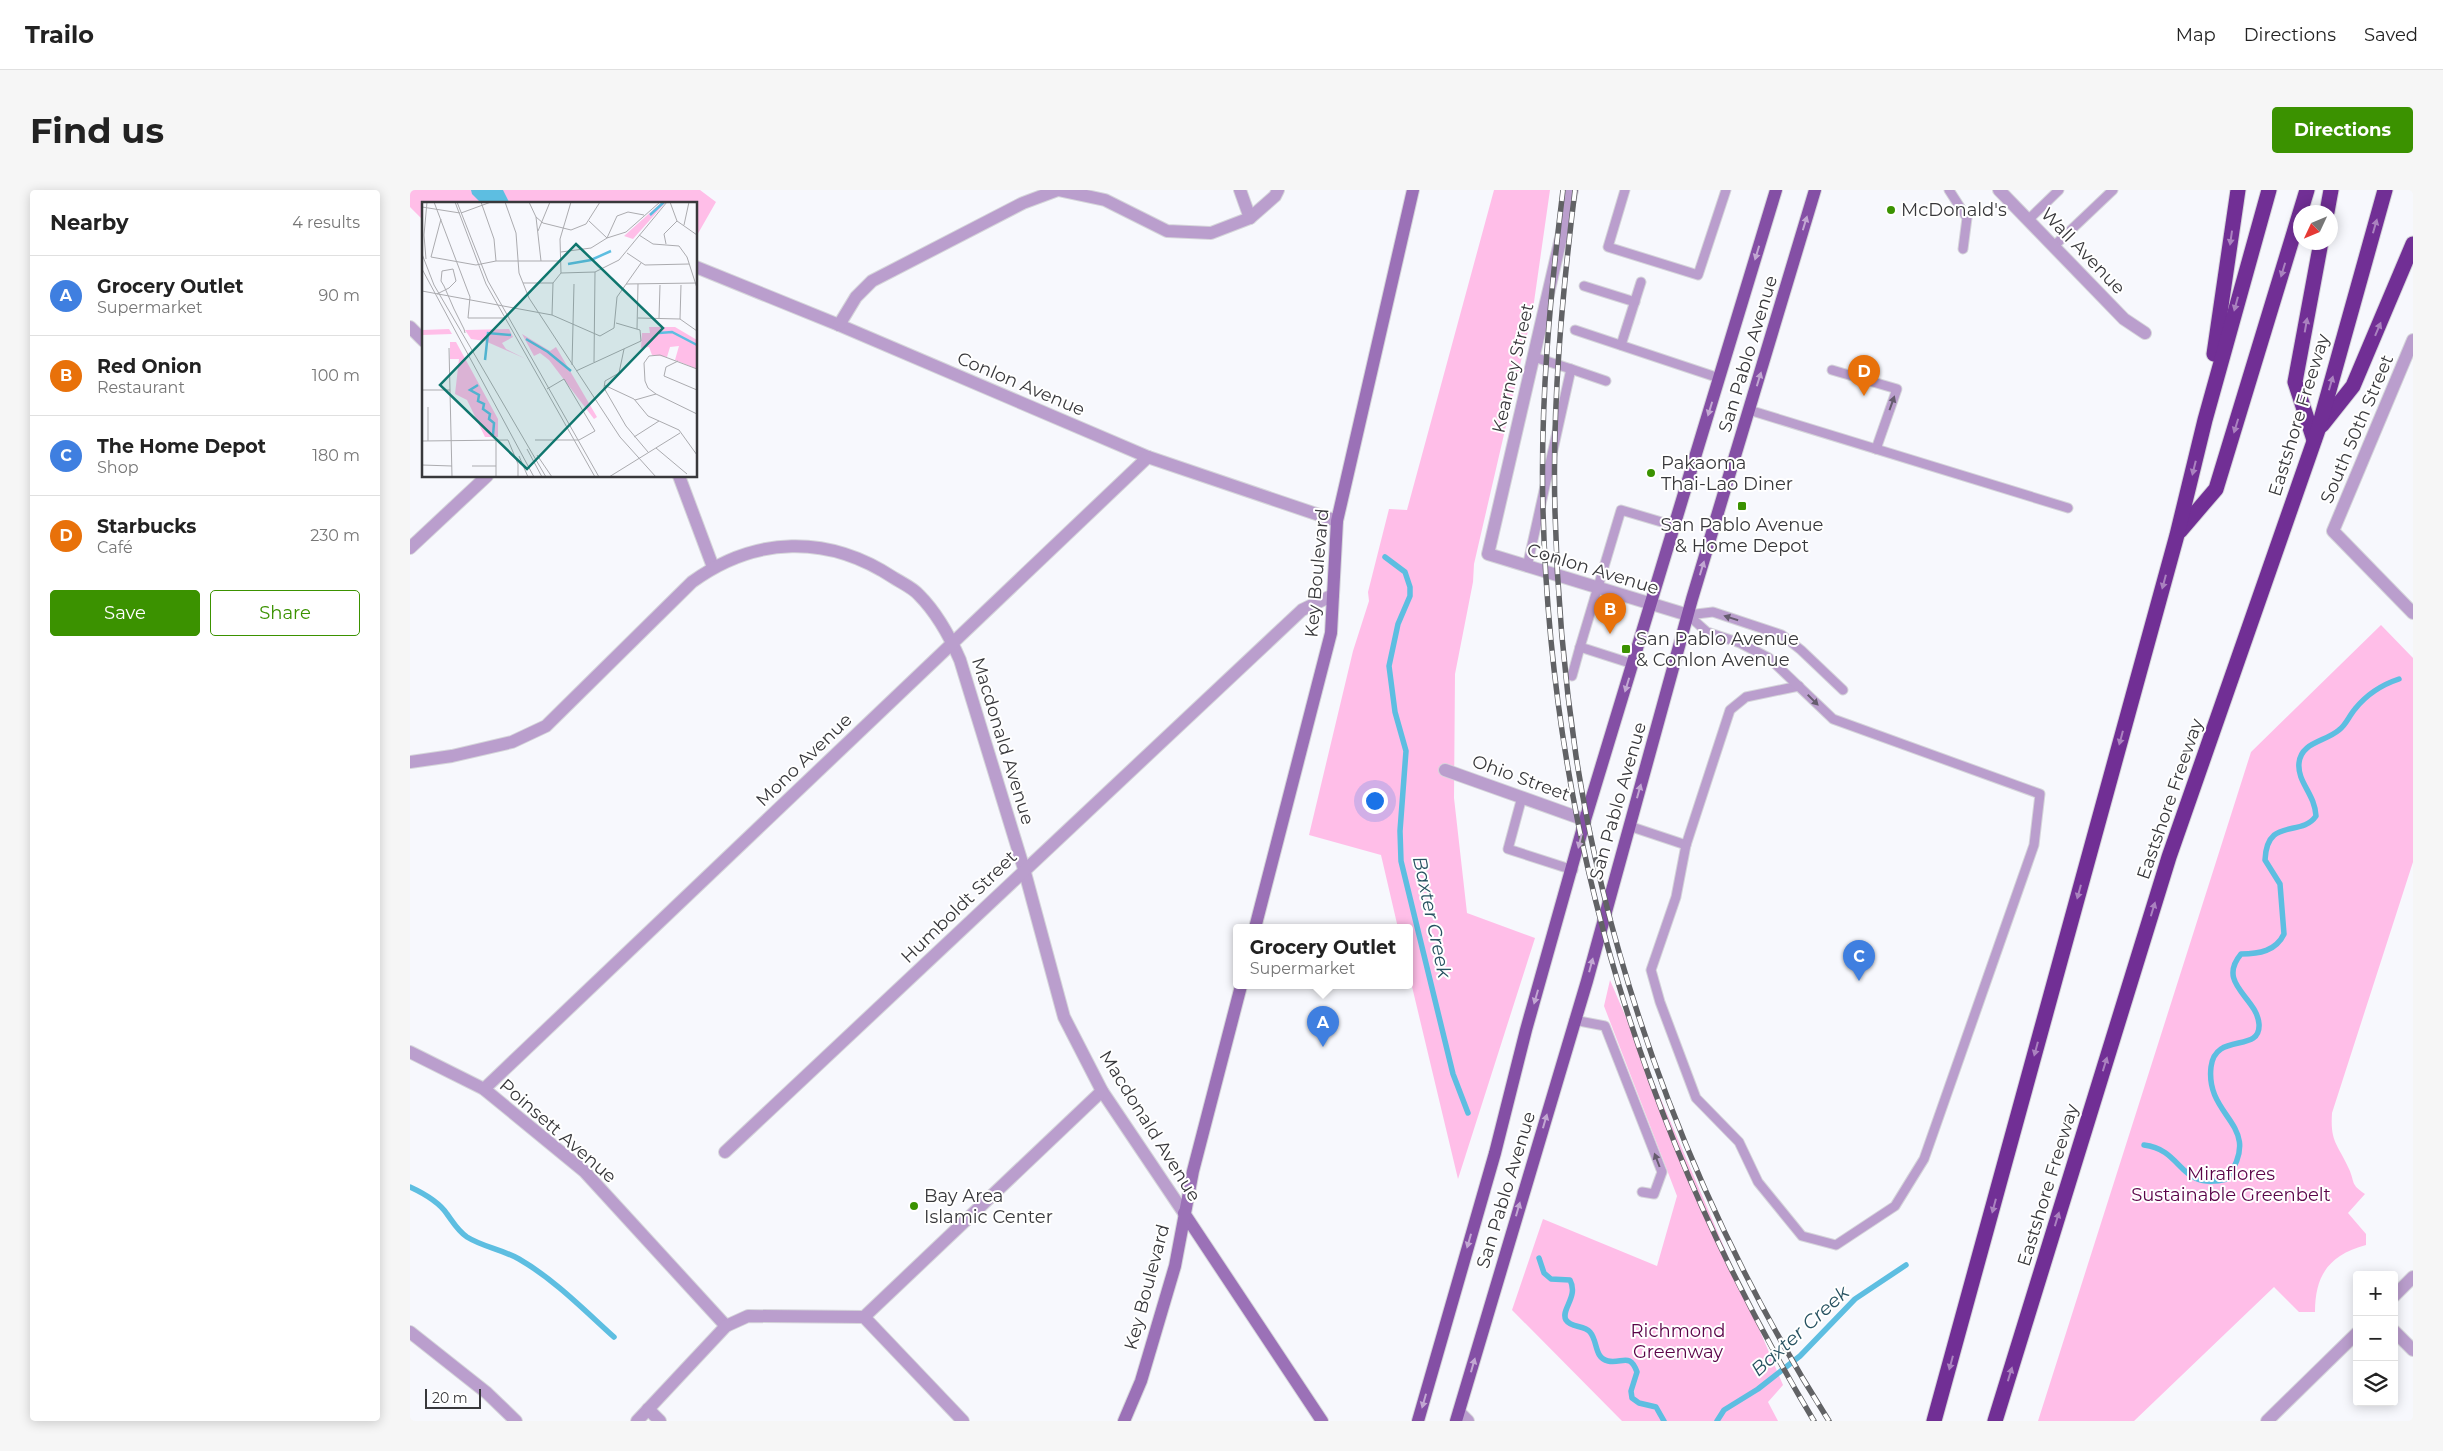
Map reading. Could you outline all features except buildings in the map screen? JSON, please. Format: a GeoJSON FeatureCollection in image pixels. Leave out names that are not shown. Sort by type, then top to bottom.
{"type":"FeatureCollection","features":[{"type":"Feature","properties":{"kind":"highway"},"geometry":{"type":"LineString","coordinates":[[2205,420],[2238,190]]}},
{"type":"Feature","properties":{"kind":"highway"},"geometry":{"type":"LineString","coordinates":[[1934,1421],[2177,535],[2205,420],[2269,190]]}},
{"type":"Feature","properties":{"kind":"highway"},"geometry":{"type":"LineString","coordinates":[[2177,535],[2216,489],[2308,190]]}},
{"type":"Feature","properties":{"kind":"highway"},"geometry":{"type":"LineString","coordinates":[[2328,205],[2331,190]]}},
{"type":"Feature","properties":{"kind":"highway","name":"Eastshore Freeway"},"geometry":{"type":"LineString","coordinates":[[1995,1421],[2169,857],[2316,435],[2385,190]]}},
{"type":"Feature","properties":{"kind":"highway"},"geometry":{"type":"LineString","coordinates":[[2316,435],[2353,386],[2413,244]]}},
{"type":"Feature","properties":{"kind":"highway"},"geometry":{"type":"LineString","coordinates":[[2316,435],[2296,382],[2320,250]]}},
{"type":"Feature","properties":{"kind":"highway"},"geometry":{"type":"LineString","coordinates":[[1930,1421],[1942,1392]]}},
{"type":"Feature","properties":{"kind":"main road","name":"San Pablo Avenue"},"geometry":{"type":"LineString","coordinates":[[1418,1421],[1495,1154],[1526,1030],[1573,870],[1585,820],[1776,190]]}},
{"type":"Feature","properties":{"kind":"main road","name":"San Pablo Avenue"},"geometry":{"type":"LineString","coordinates":[[1457,1416],[1574,1020],[1688,615],[1815,190]]}},
{"type":"Feature","properties":{"kind":"street"},"geometry":{"type":"LineString","coordinates":[[840,325],[856,297],[872,281],[1023,203],[1058,190],[1105,200],[1168,231],[1212,233],[1250,218],[1275,196],[1278,190]]}},
{"type":"Feature","properties":{"kind":"street"},"geometry":{"type":"LineString","coordinates":[[1240,190],[1250,218]]}},
{"type":"Feature","properties":{"kind":"street","name":"Key Boulevard"},"geometry":{"type":"LineString","coordinates":[[1257,924],[1331,633],[1337,521],[1414,190]]}},
{"type":"Feature","properties":{"kind":"street","name":"Kearney Street"},"geometry":{"type":"LineString","coordinates":[[1488,554],[1572,190]]}},
{"type":"Feature","properties":{"kind":"street","name":"Wall Avenue"},"geometry":{"type":"LineString","coordinates":[[1999,190],[2124,319],[2145,333]]}},
{"type":"Feature","properties":{"kind":"street","name":"Conlon Avenue"},"geometry":{"type":"LineString","coordinates":[[698,268],[840,325],[1148,457],[1337,521]]}},
{"type":"Feature","properties":{"kind":"street"},"geometry":{"type":"LineString","coordinates":[[410,327],[422,339]]}},
{"type":"Feature","properties":{"kind":"street","name":"South 50th Street"},"geometry":{"type":"LineString","coordinates":[[2413,340],[2333,531],[2413,613]]}},
{"type":"Feature","properties":{"kind":"street","name":"Mono Avenue"},"geometry":{"type":"LineString","coordinates":[[484,1089],[1148,457]]}},
{"type":"Feature","properties":{"kind":"street"},"geometry":{"type":"LineString","coordinates":[[410,548],[485,478]]}},
{"type":"Feature","properties":{"kind":"street"},"geometry":{"type":"LineString","coordinates":[[680,478],[713,567]]}},
{"type":"Feature","properties":{"kind":"street","name":"Macdonald Avenue"},"geometry":{"type":"LineString","coordinates":[[410,762],[452,756],[512,742],[546,726],[692,582],[713,567],[756,550],[811,545],[872,563],[919,594],[952,643],[960,660],[1024,869],[1064,1017],[1102,1090],[1322,1421]]}},
{"type":"Feature","properties":{"kind":"street","name":"Conlon Avenue"},"geometry":{"type":"LineString","coordinates":[[1488,554],[1688,615]]}},
{"type":"Feature","properties":{"kind":"street","name":"Humboldt Street"},"geometry":{"type":"LineString","coordinates":[[725,1152],[1024,869],[1302,610],[1333,595]]}},
{"type":"Feature","properties":{"kind":"street","name":"Ohio Street"},"geometry":{"type":"LineString","coordinates":[[1445,770],[1585,820]]}},
{"type":"Feature","properties":{"kind":"street","name":"Key Boulevard"},"geometry":{"type":"LineString","coordinates":[[1124,1421],[1141,1381],[1175,1266],[1184,1213],[1240,989]]}},
{"type":"Feature","properties":{"kind":"street","name":"Poinsett Avenue"},"geometry":{"type":"LineString","coordinates":[[410,1052],[484,1089],[584,1172],[726,1326]]}},
{"type":"Feature","properties":{"kind":"street"},"geometry":{"type":"LineString","coordinates":[[637,1421],[726,1326],[748,1316],[864,1318],[1102,1090]]}},
{"type":"Feature","properties":{"kind":"street"},"geometry":{"type":"LineString","coordinates":[[2398,1292],[2413,1277]]}},
{"type":"Feature","properties":{"kind":"street"},"geometry":{"type":"LineString","coordinates":[[864,1318],[963,1421]]}},
{"type":"Feature","properties":{"kind":"street"},"geometry":{"type":"LineString","coordinates":[[410,1332],[487,1393],[516,1421]]}},
{"type":"Feature","properties":{"kind":"street"},"geometry":{"type":"LineString","coordinates":[[2398,1335],[2413,1350]]}},
{"type":"Feature","properties":{"kind":"street"},"geometry":{"type":"LineString","coordinates":[[2267,1421],[2353,1336]]}},
{"type":"Feature","properties":{"kind":"street"},"geometry":{"type":"LineString","coordinates":[[648,1409],[660,1421]]}},
{"type":"Feature","properties":{"kind":"street"},"geometry":{"type":"LineString","coordinates":[[1457,1416],[1468,1421]]}},
{"type":"Feature","properties":{"kind":"lane"},"geometry":{"type":"LineString","coordinates":[[1625,190],[1608,247],[1698,275],[1726,190]]}},
{"type":"Feature","properties":{"kind":"lane"},"geometry":{"type":"LineString","coordinates":[[1949,190],[1967,218],[1963,249]]}},
{"type":"Feature","properties":{"kind":"lane"},"geometry":{"type":"LineString","coordinates":[[2028,220],[2059,190]]}},
{"type":"Feature","properties":{"kind":"lane"},"geometry":{"type":"LineString","coordinates":[[2054,246],[2113,190]]}},
{"type":"Feature","properties":{"kind":"lane"},"geometry":{"type":"LineString","coordinates":[[1622,346],[1641,282]]}},
{"type":"Feature","properties":{"kind":"lane"},"geometry":{"type":"LineString","coordinates":[[1584,286],[1635,302]]}},
{"type":"Feature","properties":{"kind":"lane"},"geometry":{"type":"LineString","coordinates":[[1575,330],[1719,378]]}},
{"type":"Feature","properties":{"kind":"lane"},"geometry":{"type":"LineString","coordinates":[[1534,357],[1606,381]]}},
{"type":"Feature","properties":{"kind":"lane"},"geometry":{"type":"LineString","coordinates":[[1528,567],[1571,369]]}},
{"type":"Feature","properties":{"kind":"lane"},"geometry":{"type":"LineString","coordinates":[[1832,370],[1897,389],[1876,449]]}},
{"type":"Feature","properties":{"kind":"lane"},"geometry":{"type":"LineString","coordinates":[[1749,410],[2068,508]]}},
{"type":"Feature","properties":{"kind":"lane"},"geometry":{"type":"LineString","coordinates":[[1572,676],[1621,510],[1674,526]]}},
{"type":"Feature","properties":{"kind":"lane"},"geometry":{"type":"LineString","coordinates":[[1688,615],[1714,612],[1782,635],[1801,650],[1843,690]]}},
{"type":"Feature","properties":{"kind":"lane"},"geometry":{"type":"LineString","coordinates":[[1688,615],[1707,632],[1740,643],[1769,658],[1799,686],[1833,719],[2040,794],[2034,845],[1924,1159],[1895,1206],[1836,1245],[1802,1236],[1758,1182],[1739,1142],[1696,1098],[1660,1002],[1651,970],[1676,898],[1686,845],[1730,710],[1746,697],[1799,686]]}},
{"type":"Feature","properties":{"kind":"lane"},"geometry":{"type":"LineString","coordinates":[[1580,647],[1633,664]]}},
{"type":"Feature","properties":{"kind":"lane"},"geometry":{"type":"LineString","coordinates":[[1522,797],[1508,849],[1573,870]]}},
{"type":"Feature","properties":{"kind":"lane"},"geometry":{"type":"LineString","coordinates":[[1629,826],[1686,845]]}},
{"type":"Feature","properties":{"kind":"lane"},"geometry":{"type":"LineString","coordinates":[[1574,1020],[1605,1026],[1662,1172],[1654,1194],[1642,1192]]}},
{"type":"Feature","properties":{"kind":"green space"},"geometry":{"type":"Polygon","coordinates":[[[410,190],[700,190],[716,202],[698,234],[698,202],[422,202],[422,219],[410,207],[410,190]]]}},
{"type":"Feature","properties":{"kind":"green space"},"geometry":{"type":"Polygon","coordinates":[[[1494,190],[1550,190],[1533,309],[1474,564],[1473,582],[1455,674],[1454,798],[1467,913],[1535,938],[1458,1179],[1413,989],[1413,924],[1397,924],[1381,855],[1309,835],[1353,651],[1369,601],[1368,592],[1389,509],[1407,510],[1494,190]]]}},
{"type":"Feature","properties":{"kind":"green space","name":"Miraflores Sustainable Greenbelt"},"geometry":{"type":"Polygon","coordinates":[[[2381,625],[2413,658],[2413,862],[2332,1113],[2332,1131],[2336,1143],[2355,1185],[2365,1194],[2348,1213],[2366,1234],[2366,1245],[2342,1254],[2327,1268],[2321,1277],[2318,1287],[2315,1312],[2299,1312],[2274,1287],[2134,1421],[2038,1421],[2251,752],[2381,625]]]}},
{"type":"Feature","properties":{"kind":"green space","name":"Richmond Greenway"},"geometry":{"type":"Polygon","coordinates":[[[1610,980],[1783,1385],[1768,1402],[1778,1421],[1622,1421],[1512,1310],[1543,1219],[1657,1266],[1677,1196],[1604,1006],[1610,980]]]}},
{"type":"Feature","properties":{"kind":"water"},"geometry":{"type":"Polygon","coordinates":[[[471,190],[503,190],[509,202],[480,202],[472,194],[471,190]]]}},
{"type":"Feature","properties":{"kind":"waterway","name":"Baxter Creek"},"geometry":{"type":"LineString","coordinates":[[1385,557],[1405,572],[1410,587],[1410,596],[1398,624],[1389,666],[1395,712],[1406,751],[1400,831],[1401,861],[1453,1074],[1468,1113]]}},
{"type":"Feature","properties":{"kind":"waterway","name":"Baxter Creek"},"geometry":{"type":"LineString","coordinates":[[2144,1145],[2157,1148],[2167,1154],[2190,1175],[2199,1179],[2211,1181],[2227,1179],[2237,1161],[2240,1146],[2237,1133],[2216,1099],[2212,1084],[2211,1067],[2214,1056],[2220,1049],[2246,1041],[2258,1033],[2257,1014],[2235,982],[2233,974],[2241,954],[2272,948],[2281,940],[2284,934],[2280,884],[2265,860],[2267,846],[2278,833],[2302,826],[2316,816],[2313,801],[2299,770],[2299,763],[2304,751],[2309,746],[2341,728],[2369,694],[2399,679]]}},
{"type":"Feature","properties":{"kind":"waterway"},"geometry":{"type":"LineString","coordinates":[[410,1187],[440,1206],[458,1229],[467,1237],[519,1259],[545,1276],[614,1337]]}},
{"type":"Feature","properties":{"kind":"waterway","name":"Baxter Creek"},"geometry":{"type":"LineString","coordinates":[[1539,1258],[1544,1273],[1551,1279],[1570,1280],[1572,1292],[1565,1312],[1568,1323],[1590,1332],[1598,1353],[1604,1359],[1613,1362],[1625,1360],[1631,1362],[1637,1372],[1631,1391],[1632,1398],[1639,1403],[1656,1407],[1664,1421]]}},
{"type":"Feature","properties":{"kind":"waterway","name":"Baxter Creek"},"geometry":{"type":"LineString","coordinates":[[1717,1421],[1724,1410],[1758,1389],[1800,1356],[1855,1299],[1906,1265]]}},
{"type":"Feature","properties":{"kind":"railway"},"geometry":{"type":"LineString","coordinates":[[1563,190],[1547,350],[1542,471],[1543,511],[1550,633],[1565,753],[1588,870],[1618,984],[1656,1096],[1702,1206],[1754,1314],[1814,1421]]}},
{"type":"Feature","properties":{"kind":"railway"},"geometry":{"type":"LineString","coordinates":[[1575,190],[1559,351],[1555,431],[1555,512],[1559,603],[1568,695],[1576,756],[1592,843],[1613,930],[1639,1016],[1669,1101],[1703,1185],[1741,1266],[1783,1345],[1829,1421]]}},
{"type":"Feature","properties":{"kind":"place","name":"McDonald's"},"geometry":{"type":"Point","coordinates":[1891,210]}},
{"type":"Feature","properties":{"kind":"place","name":"Starbucks"},"geometry":{"type":"Point","coordinates":[1864,396]}},
{"type":"Feature","properties":{"kind":"place","name":"Pakaoma Thai-Lao Diner"},"geometry":{"type":"Point","coordinates":[1651,473]}},
{"type":"Feature","properties":{"kind":"place","name":"San Pablo Avenue & Home Depot"},"geometry":{"type":"Point","coordinates":[1742,506]}},
{"type":"Feature","properties":{"kind":"place","name":"Red Onion"},"geometry":{"type":"Point","coordinates":[1610,634]}},
{"type":"Feature","properties":{"kind":"place","name":"San Pablo Avenue & Conlon Avenue"},"geometry":{"type":"Point","coordinates":[1626,649]}},
{"type":"Feature","properties":{"kind":"place","name":"The Home Depot"},"geometry":{"type":"Point","coordinates":[1859,981]}},
{"type":"Feature","properties":{"kind":"place","name":"Grocery Outlet"},"geometry":{"type":"Point","coordinates":[1323,1047]}},
{"type":"Feature","properties":{"kind":"place","name":"Bay Area Islamic Center"},"geometry":{"type":"Point","coordinates":[914,1206]}}]}
